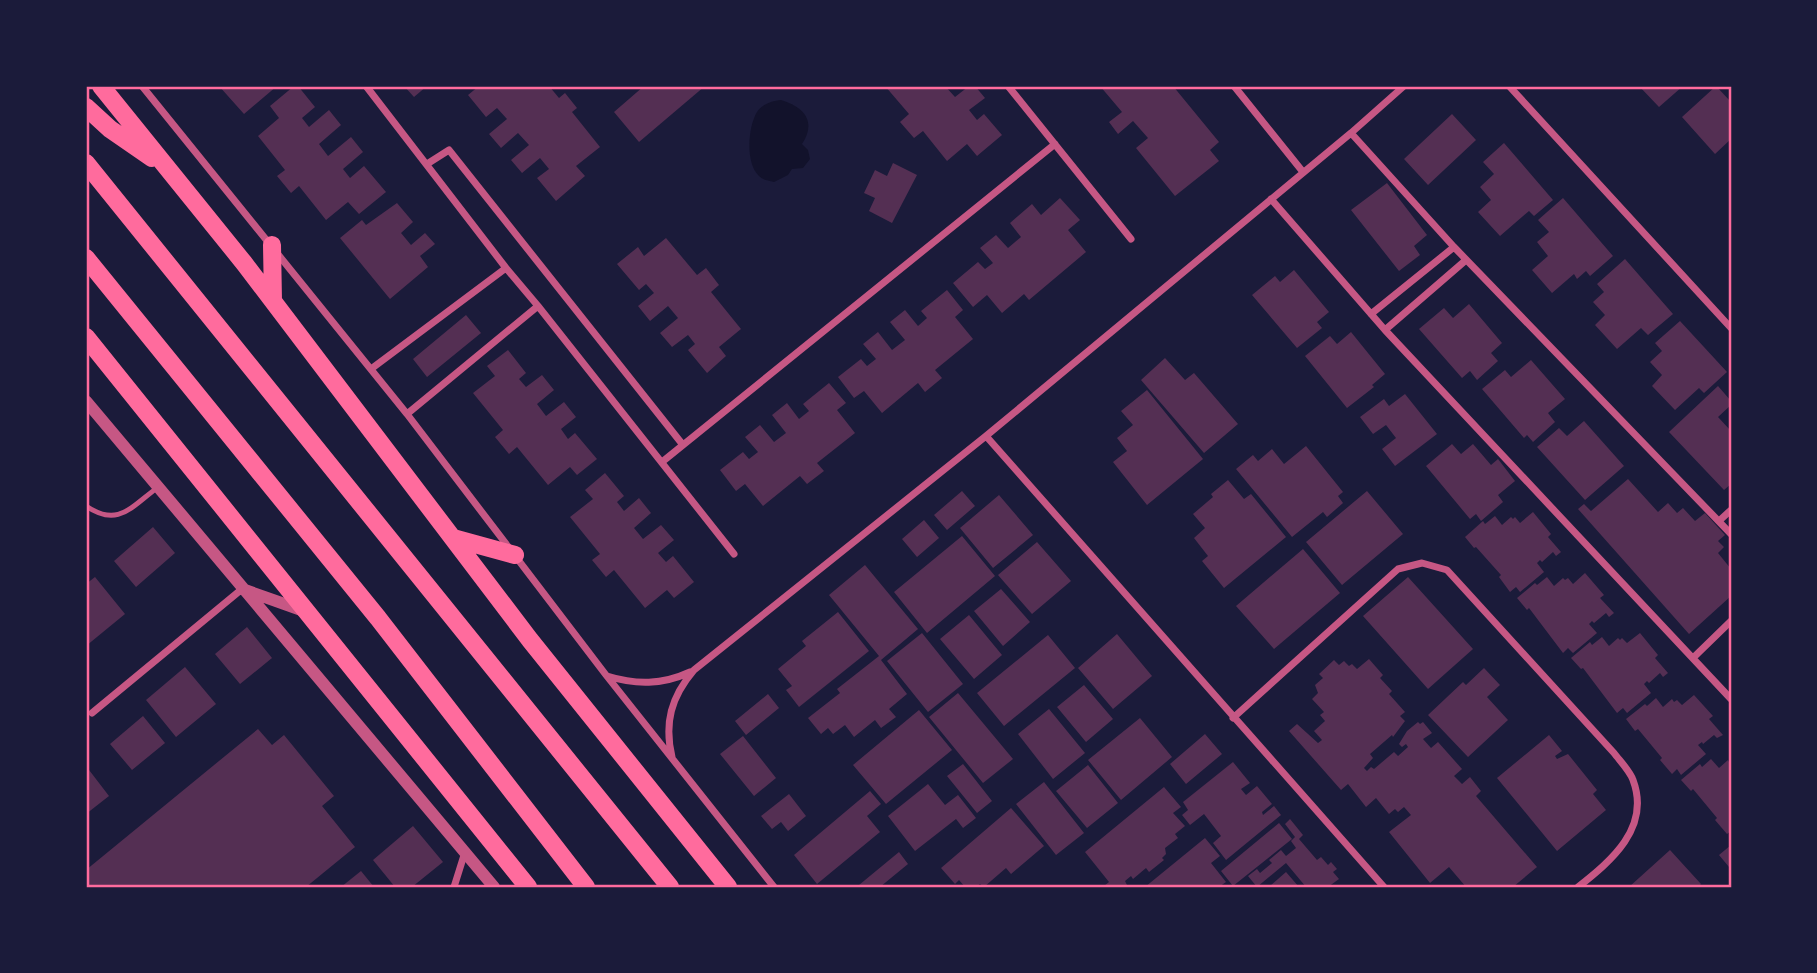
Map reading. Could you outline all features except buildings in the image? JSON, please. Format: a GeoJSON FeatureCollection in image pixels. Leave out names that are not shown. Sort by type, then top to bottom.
{"type":"FeatureCollection","features":[{"type":"Feature","properties":{"kind":"main road"},"geometry":{"type":"LineString","coordinates":[[101,86],[273,301],[530,640],[727,887]]}},
{"type":"Feature","properties":{"kind":"main road"},"geometry":{"type":"LineString","coordinates":[[86,107],[110,129],[169,170]]}},
{"type":"Feature","properties":{"kind":"main road"},"geometry":{"type":"LineString","coordinates":[[86,163],[670,887]]}},
{"type":"Feature","properties":{"kind":"main road"},"geometry":{"type":"LineString","coordinates":[[272,245],[273,301]]}},
{"type":"Feature","properties":{"kind":"main road"},"geometry":{"type":"LineString","coordinates":[[86,258],[378,618],[586,887]]}},
{"type":"Feature","properties":{"kind":"main road"},"geometry":{"type":"LineString","coordinates":[[86,337],[528,887]]}},
{"type":"Feature","properties":{"kind":"main road"},"geometry":{"type":"LineString","coordinates":[[453,538],[515,555]]}},
{"type":"Feature","properties":{"kind":"street"},"geometry":{"type":"LineString","coordinates":[[142,86],[372,369],[606,676],[774,887]]}},
{"type":"Feature","properties":{"kind":"street"},"geometry":{"type":"LineString","coordinates":[[366,86],[506,268],[734,554]]}},
{"type":"Feature","properties":{"kind":"street"},"geometry":{"type":"LineString","coordinates":[[1009,86],[1131,239]]}},
{"type":"Feature","properties":{"kind":"street"},"geometry":{"type":"LineString","coordinates":[[1234,86],[1303,172]]}},
{"type":"Feature","properties":{"kind":"street"},"geometry":{"type":"LineString","coordinates":[[673,760],[668,741],[668,721],[677,694],[694,670],[986,436],[1404,86]]}},
{"type":"Feature","properties":{"kind":"street"},"geometry":{"type":"LineString","coordinates":[[1510,86],[1731,328]]}},
{"type":"Feature","properties":{"kind":"street"},"geometry":{"type":"LineString","coordinates":[[1351,133],[1466,260],[1731,534]]}},
{"type":"Feature","properties":{"kind":"street"},"geometry":{"type":"LineString","coordinates":[[662,462],[1055,144]]}},
{"type":"Feature","properties":{"kind":"street"},"geometry":{"type":"LineString","coordinates":[[427,164],[449,150],[683,445]]}},
{"type":"Feature","properties":{"kind":"street"},"geometry":{"type":"LineString","coordinates":[[1271,199],[1385,330],[1731,699]]}},
{"type":"Feature","properties":{"kind":"street"},"geometry":{"type":"LineString","coordinates":[[1371,314],[1454,247]]}},
{"type":"Feature","properties":{"kind":"street"},"geometry":{"type":"LineString","coordinates":[[1385,330],[1466,260]]}},
{"type":"Feature","properties":{"kind":"street"},"geometry":{"type":"LineString","coordinates":[[372,369],[506,268]]}},
{"type":"Feature","properties":{"kind":"street"},"geometry":{"type":"LineString","coordinates":[[407,414],[538,306]]}},
{"type":"Feature","properties":{"kind":"street"},"geometry":{"type":"LineString","coordinates":[[86,401],[495,887]]}},
{"type":"Feature","properties":{"kind":"street"},"geometry":{"type":"LineString","coordinates":[[986,436],[1384,887]]}},
{"type":"Feature","properties":{"kind":"street"},"geometry":{"type":"LineString","coordinates":[[1719,521],[1731,510]]}},
{"type":"Feature","properties":{"kind":"street"},"geometry":{"type":"LineString","coordinates":[[1233,718],[1398,569],[1422,563],[1447,570],[1614,753],[1633,779],[1638,807],[1630,836],[1608,863],[1578,887]]}},
{"type":"Feature","properties":{"kind":"street"},"geometry":{"type":"LineString","coordinates":[[242,589],[308,612]]}},
{"type":"Feature","properties":{"kind":"street"},"geometry":{"type":"LineString","coordinates":[[92,713],[242,589]]}},
{"type":"Feature","properties":{"kind":"street"},"geometry":{"type":"LineString","coordinates":[[1694,657],[1731,621]]}},
{"type":"Feature","properties":{"kind":"street"},"geometry":{"type":"LineString","coordinates":[[606,676],[642,683],[660,682],[694,670]]}},
{"type":"Feature","properties":{"kind":"street"},"geometry":{"type":"LineString","coordinates":[[454,887],[466,851]]}},
{"type":"Feature","properties":{"kind":"lane"},"geometry":{"type":"LineString","coordinates":[[86,506],[103,515],[122,515],[157,488]]}},
{"type":"Feature","properties":{"kind":"shaded area"},"geometry":{"type":"Polygon","coordinates":[[[781,100],[796,107],[806,116],[808,128],[802,144],[808,150],[810,159],[803,168],[792,169],[788,175],[774,182],[759,176],[752,163],[749,145],[754,119],[759,109],[768,103],[781,100]]]}}]}
